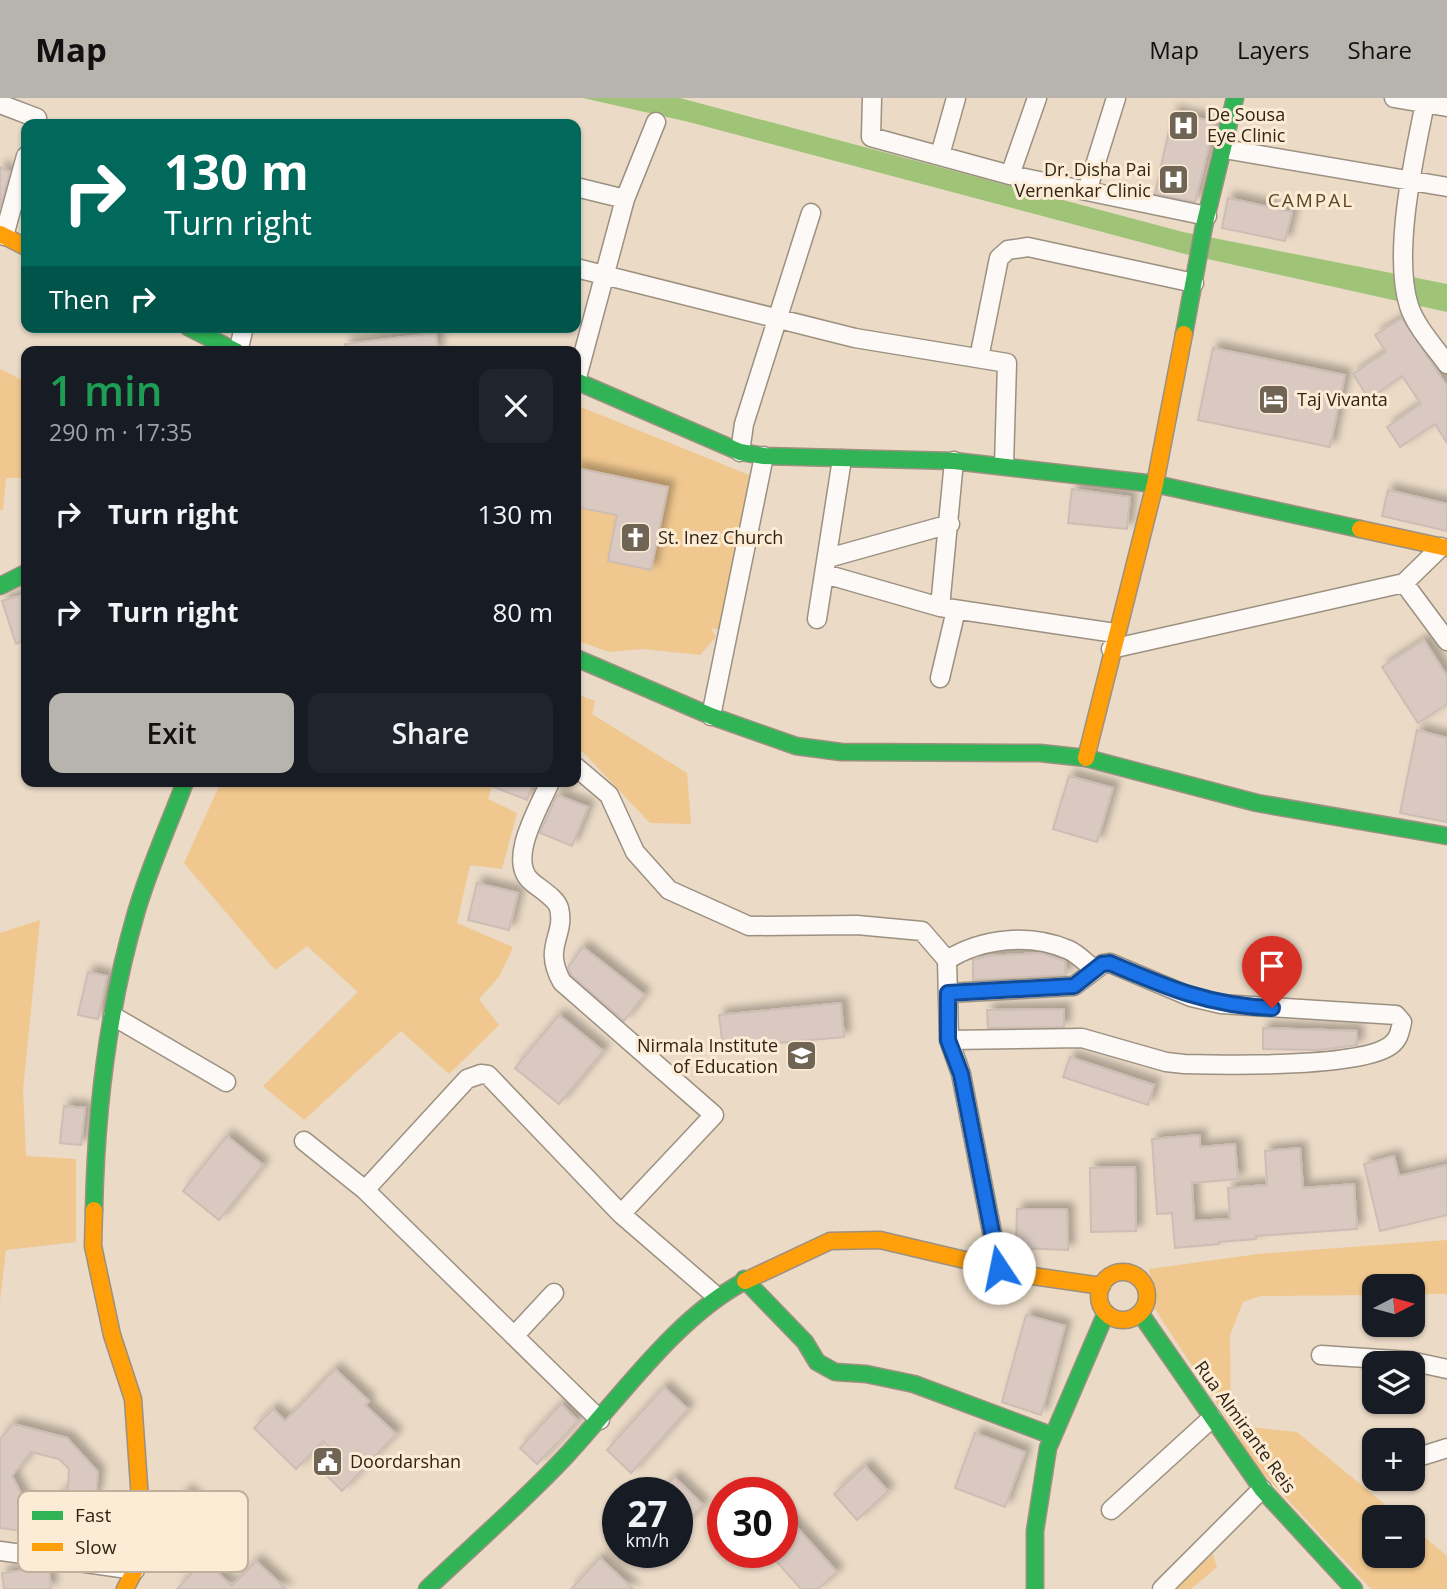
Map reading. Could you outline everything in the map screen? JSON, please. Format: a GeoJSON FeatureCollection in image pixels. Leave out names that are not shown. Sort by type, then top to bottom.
{"type":"FeatureCollection","features":[{"type":"Feature","properties":{"kind":"main road"},"geometry":{"type":"LineString","coordinates":[[1087,758],[1113,641],[1155,484],[1206,221],[1235,98]]}},
{"type":"Feature","properties":{"kind":"main road"},"geometry":{"type":"LineString","coordinates":[[2,235],[21,244]]}},
{"type":"Feature","properties":{"kind":"main road"},"geometry":{"type":"LineString","coordinates":[[200,333],[225,346]]}},
{"type":"Feature","properties":{"kind":"main road"},"geometry":{"type":"LineString","coordinates":[[581,383],[740,452],[764,456],[954,461],[1155,484],[1444,548]]}},
{"type":"Feature","properties":{"kind":"main road"},"geometry":{"type":"LineString","coordinates":[[0,586],[21,576]]}},
{"type":"Feature","properties":{"kind":"main road"},"geometry":{"type":"LineString","coordinates":[[581,660],[711,716],[796,746],[842,752],[1040,753],[1087,758],[1257,803],[1447,836]]}},
{"type":"Feature","properties":{"kind":"main road"},"geometry":{"type":"LineString","coordinates":[[139,1491],[133,1399],[112,1335],[93,1246],[95,1146],[113,1016],[136,912],[183,787]]}},
{"type":"Feature","properties":{"kind":"main road"},"geometry":{"type":"LineString","coordinates":[[427,1589],[564,1458],[659,1353],[716,1296],[744,1279],[830,1241],[880,1240],[999,1268],[1102,1286]]}},
{"type":"Feature","properties":{"kind":"main road"},"geometry":{"type":"LineString","coordinates":[[1112,1275],[1134,1275],[1145,1285],[1146,1292],[1140,1313],[1119,1320],[1106,1313],[1100,1300],[1102,1286],[1112,1275]]}},
{"type":"Feature","properties":{"kind":"main road"},"geometry":{"type":"LineString","coordinates":[[744,1279],[805,1342],[817,1362],[835,1372],[866,1374],[914,1384],[1053,1436]]}},
{"type":"Feature","properties":{"kind":"main road"},"geometry":{"type":"LineString","coordinates":[[1035,1589],[1035,1531],[1048,1448],[1106,1313]]}},
{"type":"Feature","properties":{"kind":"main road","name":"Rua Almirante Reis"},"geometry":{"type":"LineString","coordinates":[[1140,1313],[1262,1489],[1351,1588]]}},
{"type":"Feature","properties":{"kind":"main road"},"geometry":{"type":"LineString","coordinates":[[125,1589],[134,1572]]}},
{"type":"Feature","properties":{"kind":"street"},"geometry":{"type":"LineString","coordinates":[[872,98],[871,137],[1010,175],[1206,221]]}},
{"type":"Feature","properties":{"kind":"street"},"geometry":{"type":"LineString","coordinates":[[940,155],[956,98]]}},
{"type":"Feature","properties":{"kind":"street"},"geometry":{"type":"LineString","coordinates":[[1010,175],[1037,98]]}},
{"type":"Feature","properties":{"kind":"street"},"geometry":{"type":"LineString","coordinates":[[1087,191],[1116,98]]}},
{"type":"Feature","properties":{"kind":"street"},"geometry":{"type":"LineString","coordinates":[[1394,98],[1426,101],[1447,107]]}},
{"type":"Feature","properties":{"kind":"street"},"geometry":{"type":"LineString","coordinates":[[1426,101],[1410,181],[1404,260],[1409,305],[1447,365]]}},
{"type":"Feature","properties":{"kind":"street"},"geometry":{"type":"LineString","coordinates":[[0,104],[37,119]]}},
{"type":"Feature","properties":{"kind":"street"},"geometry":{"type":"LineString","coordinates":[[581,362],[625,199],[656,122]]}},
{"type":"Feature","properties":{"kind":"street"},"geometry":{"type":"LineString","coordinates":[[1224,149],[1447,187]]}},
{"type":"Feature","properties":{"kind":"street"},"geometry":{"type":"LineString","coordinates":[[2,235],[21,172]]}},
{"type":"Feature","properties":{"kind":"street"},"geometry":{"type":"LineString","coordinates":[[581,188],[625,199]]}},
{"type":"Feature","properties":{"kind":"street"},"geometry":{"type":"LineString","coordinates":[[740,452],[744,424],[811,213]]}},
{"type":"Feature","properties":{"kind":"street"},"geometry":{"type":"LineString","coordinates":[[979,358],[999,258],[1008,250],[1028,247],[1195,276]]}},
{"type":"Feature","properties":{"kind":"street"},"geometry":{"type":"LineString","coordinates":[[581,269],[855,338],[1007,362],[1004,465]]}},
{"type":"Feature","properties":{"kind":"street"},"geometry":{"type":"LineString","coordinates":[[711,716],[764,456]]}},
{"type":"Feature","properties":{"kind":"street"},"geometry":{"type":"LineString","coordinates":[[817,619],[842,458]]}},
{"type":"Feature","properties":{"kind":"street"},"geometry":{"type":"LineString","coordinates":[[940,678],[948,608],[954,461]]}},
{"type":"Feature","properties":{"kind":"street"},"geometry":{"type":"LineString","coordinates":[[826,566],[950,524]]}},
{"type":"Feature","properties":{"kind":"street"},"geometry":{"type":"LineString","coordinates":[[826,566],[948,608],[1113,641],[1404,583],[1444,548]]}},
{"type":"Feature","properties":{"kind":"street"},"geometry":{"type":"LineString","coordinates":[[1404,583],[1447,641]]}},
{"type":"Feature","properties":{"kind":"street"},"geometry":{"type":"LineString","coordinates":[[581,771],[609,795],[635,852],[669,890],[750,926],[857,925],[922,931],[947,960],[948,1040],[961,1074],[999,1268]]}},
{"type":"Feature","properties":{"kind":"street"},"geometry":{"type":"LineString","coordinates":[[548,787],[520,855],[524,876],[557,903],[560,911],[552,953],[562,982],[714,1115],[621,1214]]}},
{"type":"Feature","properties":{"kind":"street"},"geometry":{"type":"LineString","coordinates":[[947,960],[966,948],[994,941],[1043,942],[1071,951],[1095,970]]}},
{"type":"Feature","properties":{"kind":"street"},"geometry":{"type":"LineString","coordinates":[[948,993],[1069,987],[1078,985],[1095,970],[1110,963],[1191,997],[1221,1004],[1396,1015],[1402,1022],[1398,1037],[1390,1046],[1371,1055],[1297,1061],[1205,1064],[1166,1062],[1082,1038],[948,1040]]}},
{"type":"Feature","properties":{"kind":"street"},"geometry":{"type":"LineString","coordinates":[[113,1016],[226,1082]]}},
{"type":"Feature","properties":{"kind":"street"},"geometry":{"type":"LineString","coordinates":[[365,1190],[467,1079],[481,1074],[488,1075],[621,1214],[716,1296]]}},
{"type":"Feature","properties":{"kind":"street"},"geometry":{"type":"LineString","coordinates":[[304,1141],[365,1190],[600,1420]]}},
{"type":"Feature","properties":{"kind":"street"},"geometry":{"type":"LineString","coordinates":[[514,1336],[554,1293]]}},
{"type":"Feature","properties":{"kind":"street"},"geometry":{"type":"LineString","coordinates":[[1321,1355],[1410,1361],[1447,1369]]}},
{"type":"Feature","properties":{"kind":"street"},"geometry":{"type":"LineString","coordinates":[[1111,1510],[1212,1418]]}},
{"type":"Feature","properties":{"kind":"street"},"geometry":{"type":"LineString","coordinates":[[1425,1455],[1447,1448]]}},
{"type":"Feature","properties":{"kind":"street"},"geometry":{"type":"LineString","coordinates":[[1162,1589],[1262,1489]]}},
{"type":"Feature","properties":{"kind":"street"},"geometry":{"type":"LineString","coordinates":[[0,1551],[18,1554]]}},
{"type":"Feature","properties":{"kind":"shaded area"},"geometry":{"type":"Polygon","coordinates":[[[583,98],[680,98],[1183,232],[1447,284],[1447,312],[1185,254],[689,122],[583,98]]]}},
{"type":"Feature","properties":{"kind":"shaded area"},"geometry":{"type":"Polygon","coordinates":[[[0,369],[21,380],[21,478],[6,478],[3,510],[0,510],[0,369]]]}},
{"type":"Feature","properties":{"kind":"shaded area"},"geometry":{"type":"Polygon","coordinates":[[[581,407],[754,477],[719,630],[711,628],[716,637],[700,655],[644,649],[609,652],[581,642],[581,407]]]}},
{"type":"Feature","properties":{"kind":"shaded area"},"geometry":{"type":"Polygon","coordinates":[[[581,696],[595,701],[592,714],[687,773],[691,824],[650,823],[583,752],[581,696]]]}},
{"type":"Feature","properties":{"kind":"shaded area"},"geometry":{"type":"Polygon","coordinates":[[[219,787],[492,787],[488,799],[517,813],[502,869],[470,865],[457,923],[513,947],[499,977],[479,999],[499,1025],[449,1074],[401,1031],[304,1120],[263,1086],[358,992],[307,946],[275,970],[184,863],[219,787]]]}},
{"type":"Feature","properties":{"kind":"shaded area"},"geometry":{"type":"Polygon","coordinates":[[[40,920],[23,1090],[26,1156],[76,1159],[76,1242],[6,1250],[0,1301],[0,933],[40,920]]]}},
{"type":"Feature","properties":{"kind":"shaded area"},"geometry":{"type":"Polygon","coordinates":[[[1447,1240],[1447,1294],[1425,1294],[1425,1274],[1362,1274],[1362,1295],[1261,1296],[1243,1302],[1230,1335],[1231,1425],[1297,1432],[1362,1486],[1362,1491],[1368,1491],[1385,1505],[1362,1505],[1362,1568],[1425,1568],[1425,1538],[1447,1556],[1447,1589],[1371,1589],[1259,1469],[1155,1309],[1149,1269],[1258,1254],[1447,1240]]]}},
{"type":"Feature","properties":{"kind":"shaded area"},"geometry":{"type":"Polygon","coordinates":[[[1213,1554],[1217,1567],[1191,1589],[1171,1589],[1213,1554]]]}},
{"type":"Feature","properties":{"kind":"building"},"geometry":{"type":"Polygon","coordinates":[[[1173,112],[1215,122],[1195,202],[1155,194],[1173,112]]]}},
{"type":"Feature","properties":{"kind":"building"},"geometry":{"type":"Polygon","coordinates":[[[0,167],[10,172],[0,208],[0,167]]]}},
{"type":"Feature","properties":{"kind":"building"},"geometry":{"type":"Polygon","coordinates":[[[1228,198],[1292,212],[1285,241],[1222,228],[1228,198]]]}},
{"type":"Feature","properties":{"kind":"building"},"geometry":{"type":"Polygon","coordinates":[[[1402,318],[1447,386],[1447,443],[1435,424],[1400,447],[1387,427],[1421,404],[1402,376],[1369,399],[1353,374],[1386,352],[1375,335],[1402,318]]]}},
{"type":"Feature","properties":{"kind":"building"},"geometry":{"type":"Polygon","coordinates":[[[436,333],[437,346],[345,346],[436,333]]]}},
{"type":"Feature","properties":{"kind":"building"},"geometry":{"type":"Polygon","coordinates":[[[1213,348],[1345,375],[1330,447],[1198,420],[1213,348]]]}},
{"type":"Feature","properties":{"kind":"building","name":"St. Inez Church"},"geometry":{"type":"Polygon","coordinates":[[[581,469],[668,487],[651,570],[608,561],[617,515],[581,508],[581,469]]]}},
{"type":"Feature","properties":{"kind":"building"},"geometry":{"type":"Polygon","coordinates":[[[1072,489],[1130,497],[1127,529],[1068,523],[1072,489]]]}},
{"type":"Feature","properties":{"kind":"building"},"geometry":{"type":"Polygon","coordinates":[[[1388,490],[1447,504],[1447,531],[1382,516],[1388,490]]]}},
{"type":"Feature","properties":{"kind":"building"},"geometry":{"type":"Polygon","coordinates":[[[21,595],[21,642],[16,644],[2,601],[21,595]]]}},
{"type":"Feature","properties":{"kind":"building"},"geometry":{"type":"Polygon","coordinates":[[[1424,640],[1447,676],[1447,704],[1418,723],[1382,667],[1424,640]]]}},
{"type":"Feature","properties":{"kind":"building"},"geometry":{"type":"Polygon","coordinates":[[[1417,730],[1447,738],[1447,822],[1400,813],[1417,730]]]}},
{"type":"Feature","properties":{"kind":"building"},"geometry":{"type":"Polygon","coordinates":[[[1069,776],[1113,788],[1097,842],[1053,829],[1069,776]]]}},
{"type":"Feature","properties":{"kind":"building"},"geometry":{"type":"Polygon","coordinates":[[[494,787],[531,787],[527,800],[494,787]]]}},
{"type":"Feature","properties":{"kind":"building"},"geometry":{"type":"Polygon","coordinates":[[[557,795],[588,807],[572,846],[540,833],[557,795]]]}},
{"type":"Feature","properties":{"kind":"building"},"geometry":{"type":"Polygon","coordinates":[[[477,883],[518,893],[509,930],[468,920],[477,883]]]}},
{"type":"Feature","properties":{"kind":"building"},"geometry":{"type":"Polygon","coordinates":[[[583,947],[644,995],[624,1021],[571,975],[568,967],[583,947]]]}},
{"type":"Feature","properties":{"kind":"building"},"geometry":{"type":"Polygon","coordinates":[[[1040,953],[1065,961],[1066,975],[973,980],[973,960],[987,956],[1040,953]]]}},
{"type":"Feature","properties":{"kind":"building"},"geometry":{"type":"Polygon","coordinates":[[[88,972],[107,976],[98,1019],[78,1015],[88,972]]]}},
{"type":"Feature","properties":{"kind":"building"},"geometry":{"type":"Polygon","coordinates":[[[841,1003],[844,1037],[723,1048],[719,1015],[841,1003]]]}},
{"type":"Feature","properties":{"kind":"building"},"geometry":{"type":"Polygon","coordinates":[[[1064,1009],[1064,1027],[988,1028],[987,1010],[1064,1009]]]}},
{"type":"Feature","properties":{"kind":"building"},"geometry":{"type":"Polygon","coordinates":[[[559,1015],[603,1051],[559,1104],[515,1068],[559,1015]]]}},
{"type":"Feature","properties":{"kind":"building"},"geometry":{"type":"Polygon","coordinates":[[[1263,1028],[1357,1031],[1357,1045],[1319,1050],[1263,1049],[1263,1028]]]}},
{"type":"Feature","properties":{"kind":"building"},"geometry":{"type":"Polygon","coordinates":[[[1070,1057],[1154,1085],[1148,1105],[1063,1077],[1070,1057]]]}},
{"type":"Feature","properties":{"kind":"building"},"geometry":{"type":"Polygon","coordinates":[[[64,1106],[85,1108],[81,1145],[60,1143],[64,1106]]]}},
{"type":"Feature","properties":{"kind":"building"},"geometry":{"type":"Polygon","coordinates":[[[1200,1135],[1200,1147],[1235,1144],[1238,1179],[1192,1183],[1194,1221],[1230,1219],[1228,1188],[1267,1185],[1265,1151],[1300,1148],[1303,1188],[1354,1184],[1357,1229],[1256,1236],[1256,1239],[1175,1248],[1172,1213],[1157,1214],[1152,1139],[1200,1135]]]}},
{"type":"Feature","properties":{"kind":"building"},"geometry":{"type":"Polygon","coordinates":[[[227,1136],[263,1165],[219,1220],[183,1191],[227,1136]]]}},
{"type":"Feature","properties":{"kind":"building"},"geometry":{"type":"Polygon","coordinates":[[[1394,1156],[1399,1176],[1447,1165],[1447,1215],[1380,1231],[1364,1164],[1394,1156]]]}},
{"type":"Feature","properties":{"kind":"building"},"geometry":{"type":"Polygon","coordinates":[[[1135,1167],[1136,1231],[1091,1232],[1090,1168],[1135,1167]]]}},
{"type":"Feature","properties":{"kind":"building"},"geometry":{"type":"Polygon","coordinates":[[[1017,1209],[1067,1209],[1068,1250],[1016,1248],[1017,1209]]]}},
{"type":"Feature","properties":{"kind":"building"},"geometry":{"type":"Polygon","coordinates":[[[1026,1315],[1065,1326],[1041,1415],[1002,1402],[1026,1315]]]}},
{"type":"Feature","properties":{"kind":"building"},"geometry":{"type":"Polygon","coordinates":[[[335,1369],[369,1401],[365,1405],[396,1434],[342,1491],[326,1475],[342,1459],[323,1441],[296,1469],[254,1428],[273,1409],[285,1421],[335,1369]]]}},
{"type":"Feature","properties":{"kind":"building"},"geometry":{"type":"Polygon","coordinates":[[[664,1387],[688,1409],[631,1473],[607,1450],[664,1387]]]}},
{"type":"Feature","properties":{"kind":"building"},"geometry":{"type":"Polygon","coordinates":[[[561,1404],[578,1421],[537,1464],[520,1448],[561,1404]]]}},
{"type":"Feature","properties":{"kind":"building"},"geometry":{"type":"Polygon","coordinates":[[[13,1424],[67,1438],[98,1472],[96,1491],[65,1491],[68,1488],[69,1469],[59,1459],[31,1452],[12,1476],[20,1491],[18,1531],[0,1528],[0,1439],[13,1424]]]}},
{"type":"Feature","properties":{"kind":"building"},"geometry":{"type":"Polygon","coordinates":[[[975,1433],[1025,1452],[1005,1507],[955,1488],[975,1433]]]}},
{"type":"Feature","properties":{"kind":"building"},"geometry":{"type":"Polygon","coordinates":[[[865,1466],[888,1491],[857,1520],[834,1494],[865,1466]]]}},
{"type":"Feature","properties":{"kind":"building"},"geometry":{"type":"Polygon","coordinates":[[[693,1495],[703,1505],[693,1515],[693,1495]]]}},
{"type":"Feature","properties":{"kind":"building"},"geometry":{"type":"Polygon","coordinates":[[[798,1529],[837,1572],[818,1589],[801,1589],[782,1568],[798,1568],[798,1529]]]}},
{"type":"Feature","properties":{"kind":"building"},"geometry":{"type":"Polygon","coordinates":[[[600,1558],[602,1568],[611,1568],[633,1589],[571,1589],[600,1558]]]}},
{"type":"Feature","properties":{"kind":"building"},"geometry":{"type":"Polygon","coordinates":[[[256,1561],[286,1589],[177,1589],[193,1572],[217,1572],[232,1586],[256,1561]]]}},
{"type":"Feature","properties":{"kind":"building"},"geometry":{"type":"Polygon","coordinates":[[[49,1572],[51,1589],[4,1589],[2,1573],[49,1572]]]}},
{"type":"Feature","properties":{"kind":"traffic: fast"},"geometry":{"type":"LineString","coordinates":[[1184,334],[1204,226],[1235,98]]}},
{"type":"Feature","properties":{"kind":"traffic: fast"},"geometry":{"type":"LineString","coordinates":[[200,333],[225,346]]}},
{"type":"Feature","properties":{"kind":"traffic: fast"},"geometry":{"type":"LineString","coordinates":[[581,383],[740,452],[764,456],[954,461],[1155,484],[1360,529]]}},
{"type":"Feature","properties":{"kind":"traffic: fast"},"geometry":{"type":"LineString","coordinates":[[0,586],[21,576]]}},
{"type":"Feature","properties":{"kind":"traffic: fast"},"geometry":{"type":"LineString","coordinates":[[581,660],[711,716],[796,746],[841,752],[1040,753],[1086,758],[1257,803],[1447,836]]}},
{"type":"Feature","properties":{"kind":"traffic: fast"},"geometry":{"type":"LineString","coordinates":[[94,1210],[101,1097],[118,986],[141,896],[183,787]]}},
{"type":"Feature","properties":{"kind":"traffic: fast"},"geometry":{"type":"LineString","coordinates":[[744,1279],[805,1342],[817,1362],[835,1372],[866,1374],[914,1384],[1053,1436]]}},
{"type":"Feature","properties":{"kind":"traffic: fast"},"geometry":{"type":"LineString","coordinates":[[427,1589],[550,1473],[672,1337],[720,1296],[745,1281]]}},
{"type":"Feature","properties":{"kind":"traffic: fast"},"geometry":{"type":"LineString","coordinates":[[1035,1589],[1035,1531],[1048,1448],[1106,1313]]}},
{"type":"Feature","properties":{"kind":"traffic: fast"},"geometry":{"type":"LineString","coordinates":[[1140,1313],[1262,1489],[1354,1589]]}},
{"type":"Feature","properties":{"kind":"traffic: slow"},"geometry":{"type":"LineString","coordinates":[[0,234],[21,244]]}},
{"type":"Feature","properties":{"kind":"traffic: slow"},"geometry":{"type":"LineString","coordinates":[[1086,758],[1155,484],[1184,334]]}},
{"type":"Feature","properties":{"kind":"traffic: slow"},"geometry":{"type":"LineString","coordinates":[[1360,529],[1447,548]]}},
{"type":"Feature","properties":{"kind":"traffic: slow"},"geometry":{"type":"LineString","coordinates":[[94,1210],[93,1246],[112,1335],[133,1399],[139,1491]]}},
{"type":"Feature","properties":{"kind":"traffic: slow"},"geometry":{"type":"LineString","coordinates":[[745,1281],[830,1241],[880,1240],[1033,1276],[1102,1286]]}},
{"type":"Feature","properties":{"kind":"traffic: slow"},"geometry":{"type":"LineString","coordinates":[[1123,1272],[1140,1279],[1147,1296],[1140,1313],[1123,1320],[1106,1313],[1099,1296],[1106,1279],[1123,1272]]}},
{"type":"Feature","properties":{"kind":"traffic: slow"},"geometry":{"type":"LineString","coordinates":[[125,1589],[134,1572]]}},
{"type":"Feature","properties":{"kind":"place","name":"De Sousa Eye Clinic"},"geometry":{"type":"Point","coordinates":[1184,125]}},
{"type":"Feature","properties":{"kind":"place","name":"Dr. Disha Pai Vernenkar Clinic"},"geometry":{"type":"Point","coordinates":[1174,180]}},
{"type":"Feature","properties":{"kind":"place","name":"Taj Vivanta"},"geometry":{"type":"Point","coordinates":[1274,400]}},
{"type":"Feature","properties":{"kind":"place","name":"St. Inez Church"},"geometry":{"type":"Point","coordinates":[635,538]}},
{"type":"Feature","properties":{"kind":"place","name":"Nirmala Institute of Education"},"geometry":{"type":"Point","coordinates":[801,1056]}},
{"type":"Feature","properties":{"kind":"place","name":"Doordarshan"},"geometry":{"type":"Point","coordinates":[327,1462]}},
{"type":"Feature","properties":{"kind":"district","name":"CAMPAL"},"geometry":{"type":"Point","coordinates":[1311,200]}},
{"type":"Feature","properties":{"kind":"route"},"geometry":{"type":"LineString","coordinates":[[999,1268],[961,1074],[948,1040],[948,993],[1069,987],[1078,985],[1102,964],[1110,963],[1191,997],[1221,1004],[1272,1008]]}}]}
